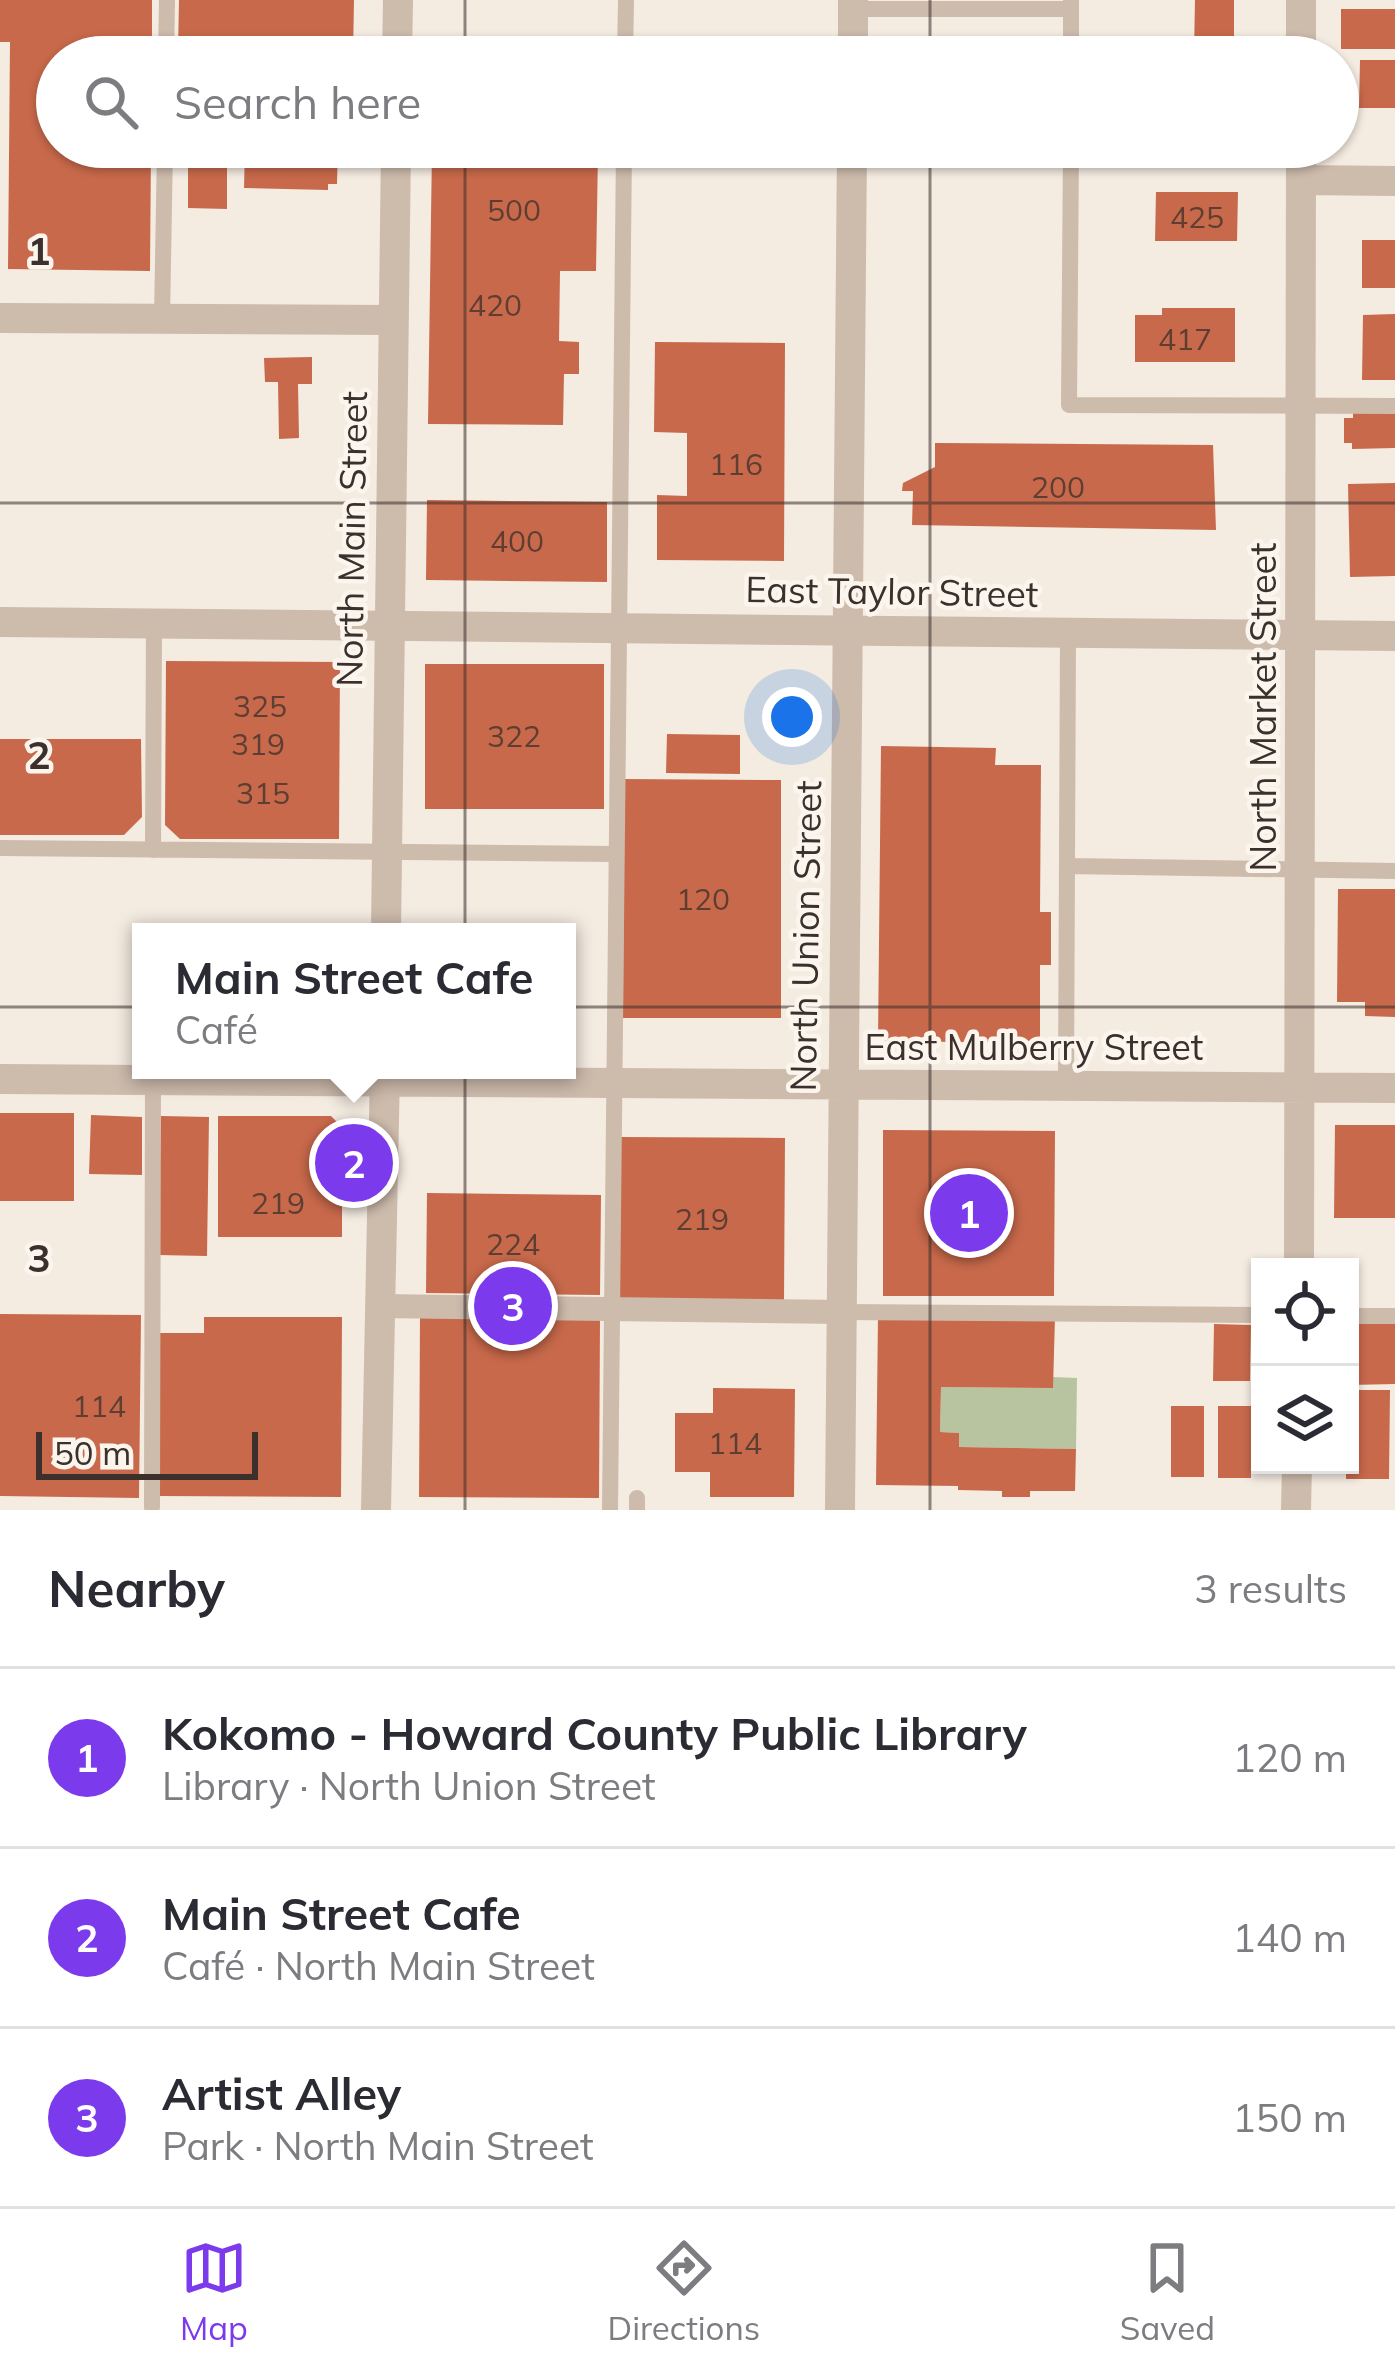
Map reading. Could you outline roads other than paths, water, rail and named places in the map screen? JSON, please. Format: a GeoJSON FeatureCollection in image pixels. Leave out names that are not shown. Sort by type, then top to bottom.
{"type":"FeatureCollection","features":[{"type":"Feature","properties":{"kind":"street"},"geometry":{"type":"LineString","coordinates":[[398,0],[398,36]]}},
{"type":"Feature","properties":{"kind":"street"},"geometry":{"type":"LineString","coordinates":[[1301,0],[1301,36]]}},
{"type":"Feature","properties":{"kind":"street"},"geometry":{"type":"LineString","coordinates":[[853,5],[853,36]]}},
{"type":"Feature","properties":{"kind":"street","name":"North Main Street"},"geometry":{"type":"LineString","coordinates":[[386,923],[396,168]]}},
{"type":"Feature","properties":{"kind":"street","name":"North Union Street"},"geometry":{"type":"LineString","coordinates":[[840,1510],[852,168]]}},
{"type":"Feature","properties":{"kind":"street","name":"North Market Street"},"geometry":{"type":"LineString","coordinates":[[1299,1258],[1301,168]]}},
{"type":"Feature","properties":{"kind":"street"},"geometry":{"type":"LineString","coordinates":[[1301,180],[1395,181]]}},
{"type":"Feature","properties":{"kind":"street"},"geometry":{"type":"LineString","coordinates":[[0,318],[392,320]]}},
{"type":"Feature","properties":{"kind":"street","name":"East Taylor Street"},"geometry":{"type":"LineString","coordinates":[[0,622],[1395,636]]}},
{"type":"Feature","properties":{"kind":"street","name":"East Mulberry Street"},"geometry":{"type":"LineString","coordinates":[[0,1079],[246,1079]]}},
{"type":"Feature","properties":{"kind":"street"},"geometry":{"type":"LineString","coordinates":[[376,1510],[385,1079]]}},
{"type":"Feature","properties":{"kind":"street","name":"East Mulberry Street"},"geometry":{"type":"LineString","coordinates":[[470,1079],[612,1084],[1395,1088]]}},
{"type":"Feature","properties":{"kind":"street"},"geometry":{"type":"LineString","coordinates":[[380,1306],[841,1312]]}},
{"type":"Feature","properties":{"kind":"street"},"geometry":{"type":"LineString","coordinates":[[1296,1510],[1297,1474]]}},
{"type":"Feature","properties":{"kind":"lane"},"geometry":{"type":"LineString","coordinates":[[166,36],[167,0]]}},
{"type":"Feature","properties":{"kind":"lane"},"geometry":{"type":"LineString","coordinates":[[625,36],[626,0]]}},
{"type":"Feature","properties":{"kind":"lane"},"geometry":{"type":"LineString","coordinates":[[853,5],[1071,4],[1071,36]]}},
{"type":"Feature","properties":{"kind":"lane"},"geometry":{"type":"LineString","coordinates":[[162,319],[165,168]]}},
{"type":"Feature","properties":{"kind":"lane"},"geometry":{"type":"LineString","coordinates":[[610,1510],[624,168]]}},
{"type":"Feature","properties":{"kind":"lane"},"geometry":{"type":"LineString","coordinates":[[1071,168],[1069,405],[1395,406]]}},
{"type":"Feature","properties":{"kind":"lane"},"geometry":{"type":"LineString","coordinates":[[153,850],[154,623]]}},
{"type":"Feature","properties":{"kind":"lane"},"geometry":{"type":"LineString","coordinates":[[1066,1085],[1067,633]]}},
{"type":"Feature","properties":{"kind":"lane"},"geometry":{"type":"LineString","coordinates":[[0,848],[615,854]]}},
{"type":"Feature","properties":{"kind":"lane"},"geometry":{"type":"LineString","coordinates":[[1067,866],[1395,871]]}},
{"type":"Feature","properties":{"kind":"lane"},"geometry":{"type":"LineString","coordinates":[[152,1507],[153,1081]]}},
{"type":"Feature","properties":{"kind":"lane"},"geometry":{"type":"LineString","coordinates":[[841,1312],[1251,1316]]}},
{"type":"Feature","properties":{"kind":"lane"},"geometry":{"type":"LineString","coordinates":[[1359,1316],[1395,1316]]}},
{"type":"Feature","properties":{"kind":"place","name":"Main Street Cafe"},"geometry":{"type":"Point","coordinates":[354,1163]}},
{"type":"Feature","properties":{"kind":"place","name":"Kokomo - Howard County Public Library"},"geometry":{"type":"Point","coordinates":[969,1213]}},
{"type":"Feature","properties":{"kind":"place","name":"Artist Alley"},"geometry":{"type":"Point","coordinates":[513,1306]}}]}
